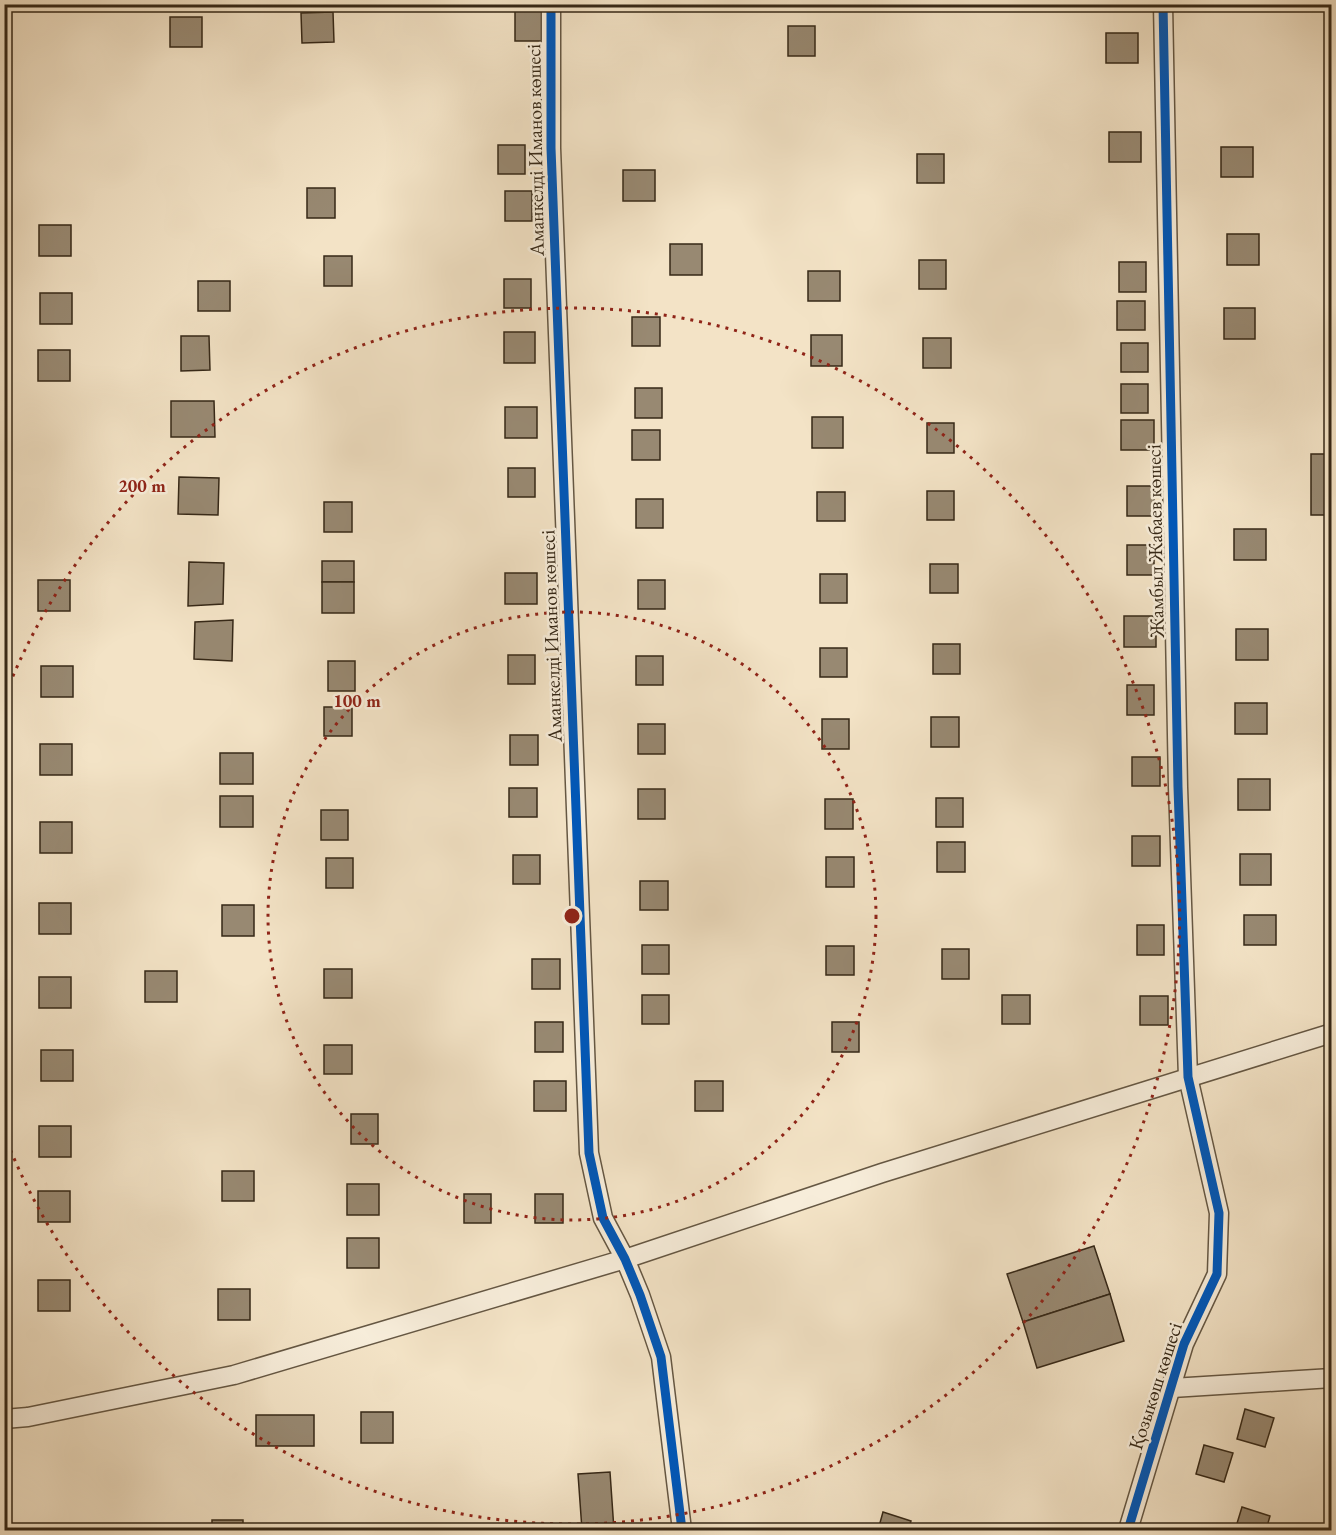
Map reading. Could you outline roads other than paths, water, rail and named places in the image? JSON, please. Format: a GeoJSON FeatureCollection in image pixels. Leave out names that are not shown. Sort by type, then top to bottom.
{"type":"FeatureCollection","features":[{"type":"Feature","properties":{"kind":"street","name":"Аманкелді Иманов көшесі"},"geometry":{"type":"LineString","coordinates":[[551,4],[551,148],[589,1153],[603,1218],[625,1259],[661,1357],[682,1530]]}},
{"type":"Feature","properties":{"kind":"street","name":"Жамбыл Жабаев көшесі"},"geometry":{"type":"LineString","coordinates":[[1163,4],[1178,787],[1188,1077]]}},
{"type":"Feature","properties":{"kind":"street"},"geometry":{"type":"LineString","coordinates":[[4,1419],[28,1417],[234,1375],[625,1259],[882,1173],[1332,1033]]}},
{"type":"Feature","properties":{"kind":"street","name":"Қозыкөш көшесі"},"geometry":{"type":"LineString","coordinates":[[1128,1530],[1184,1344],[1216,1274],[1219,1213],[1188,1077]]}},
{"type":"Feature","properties":{"kind":"street"},"geometry":{"type":"LineString","coordinates":[[1172,1388],[1332,1378]]}}]}
